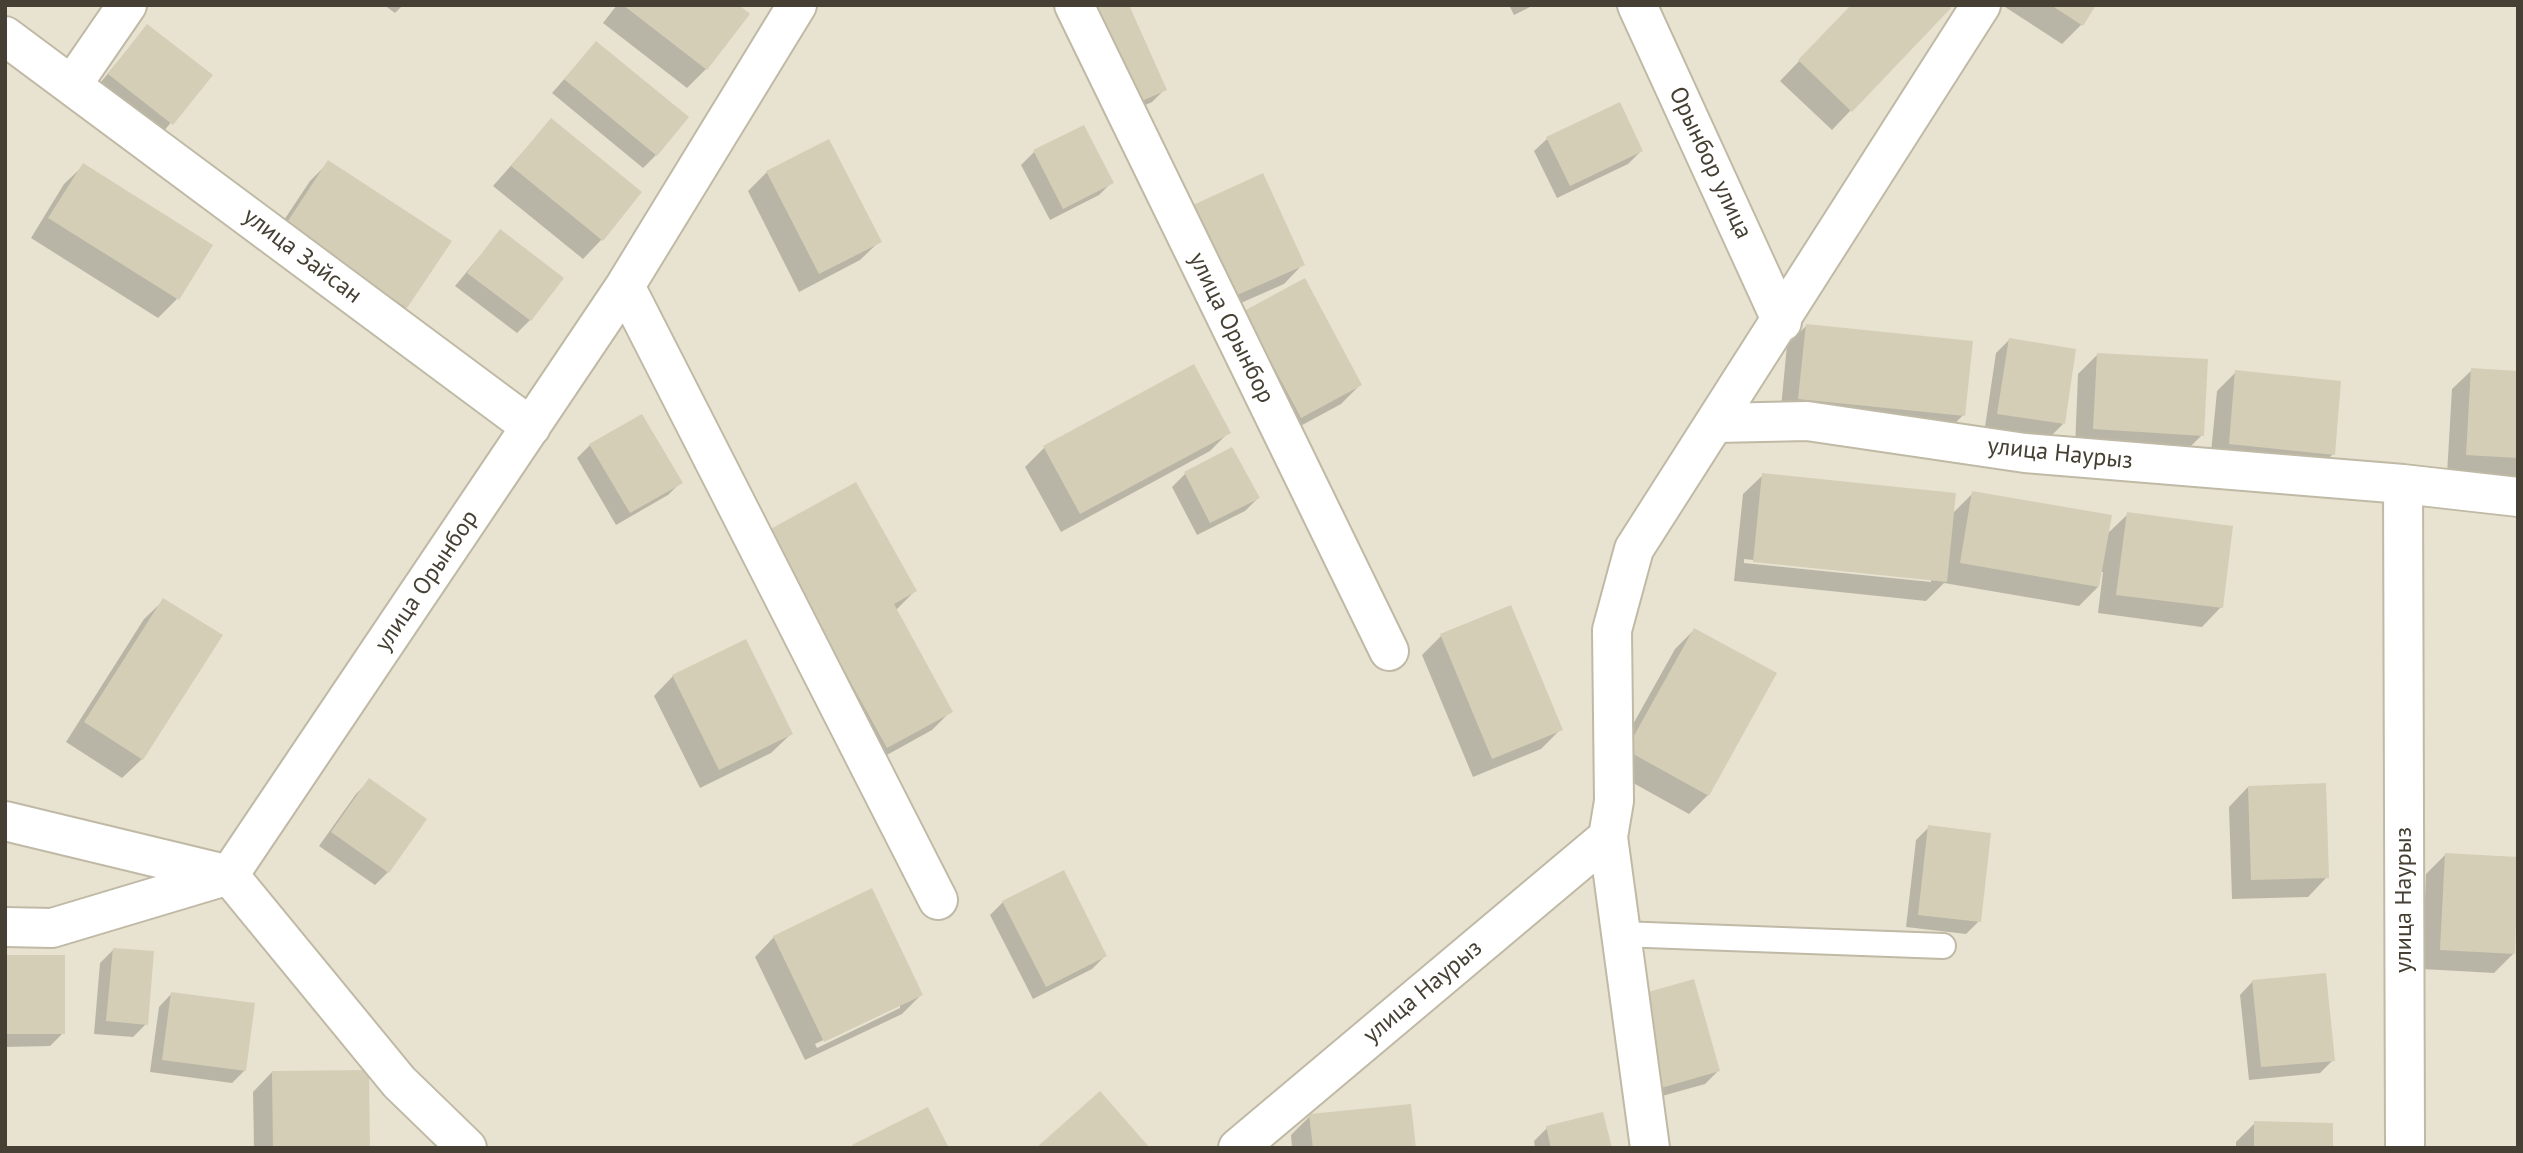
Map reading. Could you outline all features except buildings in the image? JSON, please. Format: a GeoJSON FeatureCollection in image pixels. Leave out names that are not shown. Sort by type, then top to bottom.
{"type":"FeatureCollection","features":[{"type":"Feature","properties":{"kind":"street"},"geometry":{"type":"LineString","coordinates":[[72,85],[127,5]]}},
{"type":"Feature","properties":{"kind":"street","name":"улица Орынбор"},"geometry":{"type":"LineString","coordinates":[[229,875],[625,286],[797,5]]}},
{"type":"Feature","properties":{"kind":"street","name":"улица Орынбор"},"geometry":{"type":"LineString","coordinates":[[1074,5],[1389,651]]}},
{"type":"Feature","properties":{"kind":"street","name":"Орынбор улица"},"geometry":{"type":"LineString","coordinates":[[1637,5],[1782,322]]}},
{"type":"Feature","properties":{"kind":"street"},"geometry":{"type":"LineString","coordinates":[[1650,1148],[1608,837],[1614,801],[1612,630],[1634,549],[1782,322],[1981,5]]}},
{"type":"Feature","properties":{"kind":"street","name":"улица Зайсан"},"geometry":{"type":"LineString","coordinates":[[5,36],[531,427]]}},
{"type":"Feature","properties":{"kind":"street"},"geometry":{"type":"LineString","coordinates":[[625,286],[938,900]]}},
{"type":"Feature","properties":{"kind":"street","name":"улица Наурыз"},"geometry":{"type":"LineString","coordinates":[[1717,423],[1807,421],[2025,453],[2518,496]]}},
{"type":"Feature","properties":{"kind":"street","name":"улица Наурыз"},"geometry":{"type":"LineString","coordinates":[[2403,484],[2404,1148]]}},
{"type":"Feature","properties":{"kind":"street"},"geometry":{"type":"LineString","coordinates":[[5,821],[229,875],[399,1082],[467,1148]]}},
{"type":"Feature","properties":{"kind":"street","name":"улица Наурыз"},"geometry":{"type":"LineString","coordinates":[[1238,1148],[1608,837]]}},
{"type":"Feature","properties":{"kind":"street"},"geometry":{"type":"LineString","coordinates":[[5,927],[52,928],[229,875]]}},
{"type":"Feature","properties":{"kind":"lane"},"geometry":{"type":"LineString","coordinates":[[1620,934],[1943,946]]}},
{"type":"Feature","properties":{"kind":"shaded area"},"geometry":{"type":"Polygon","coordinates":[[[5,5],[2518,5],[2518,1148],[5,1148],[5,5]]]}}]}
